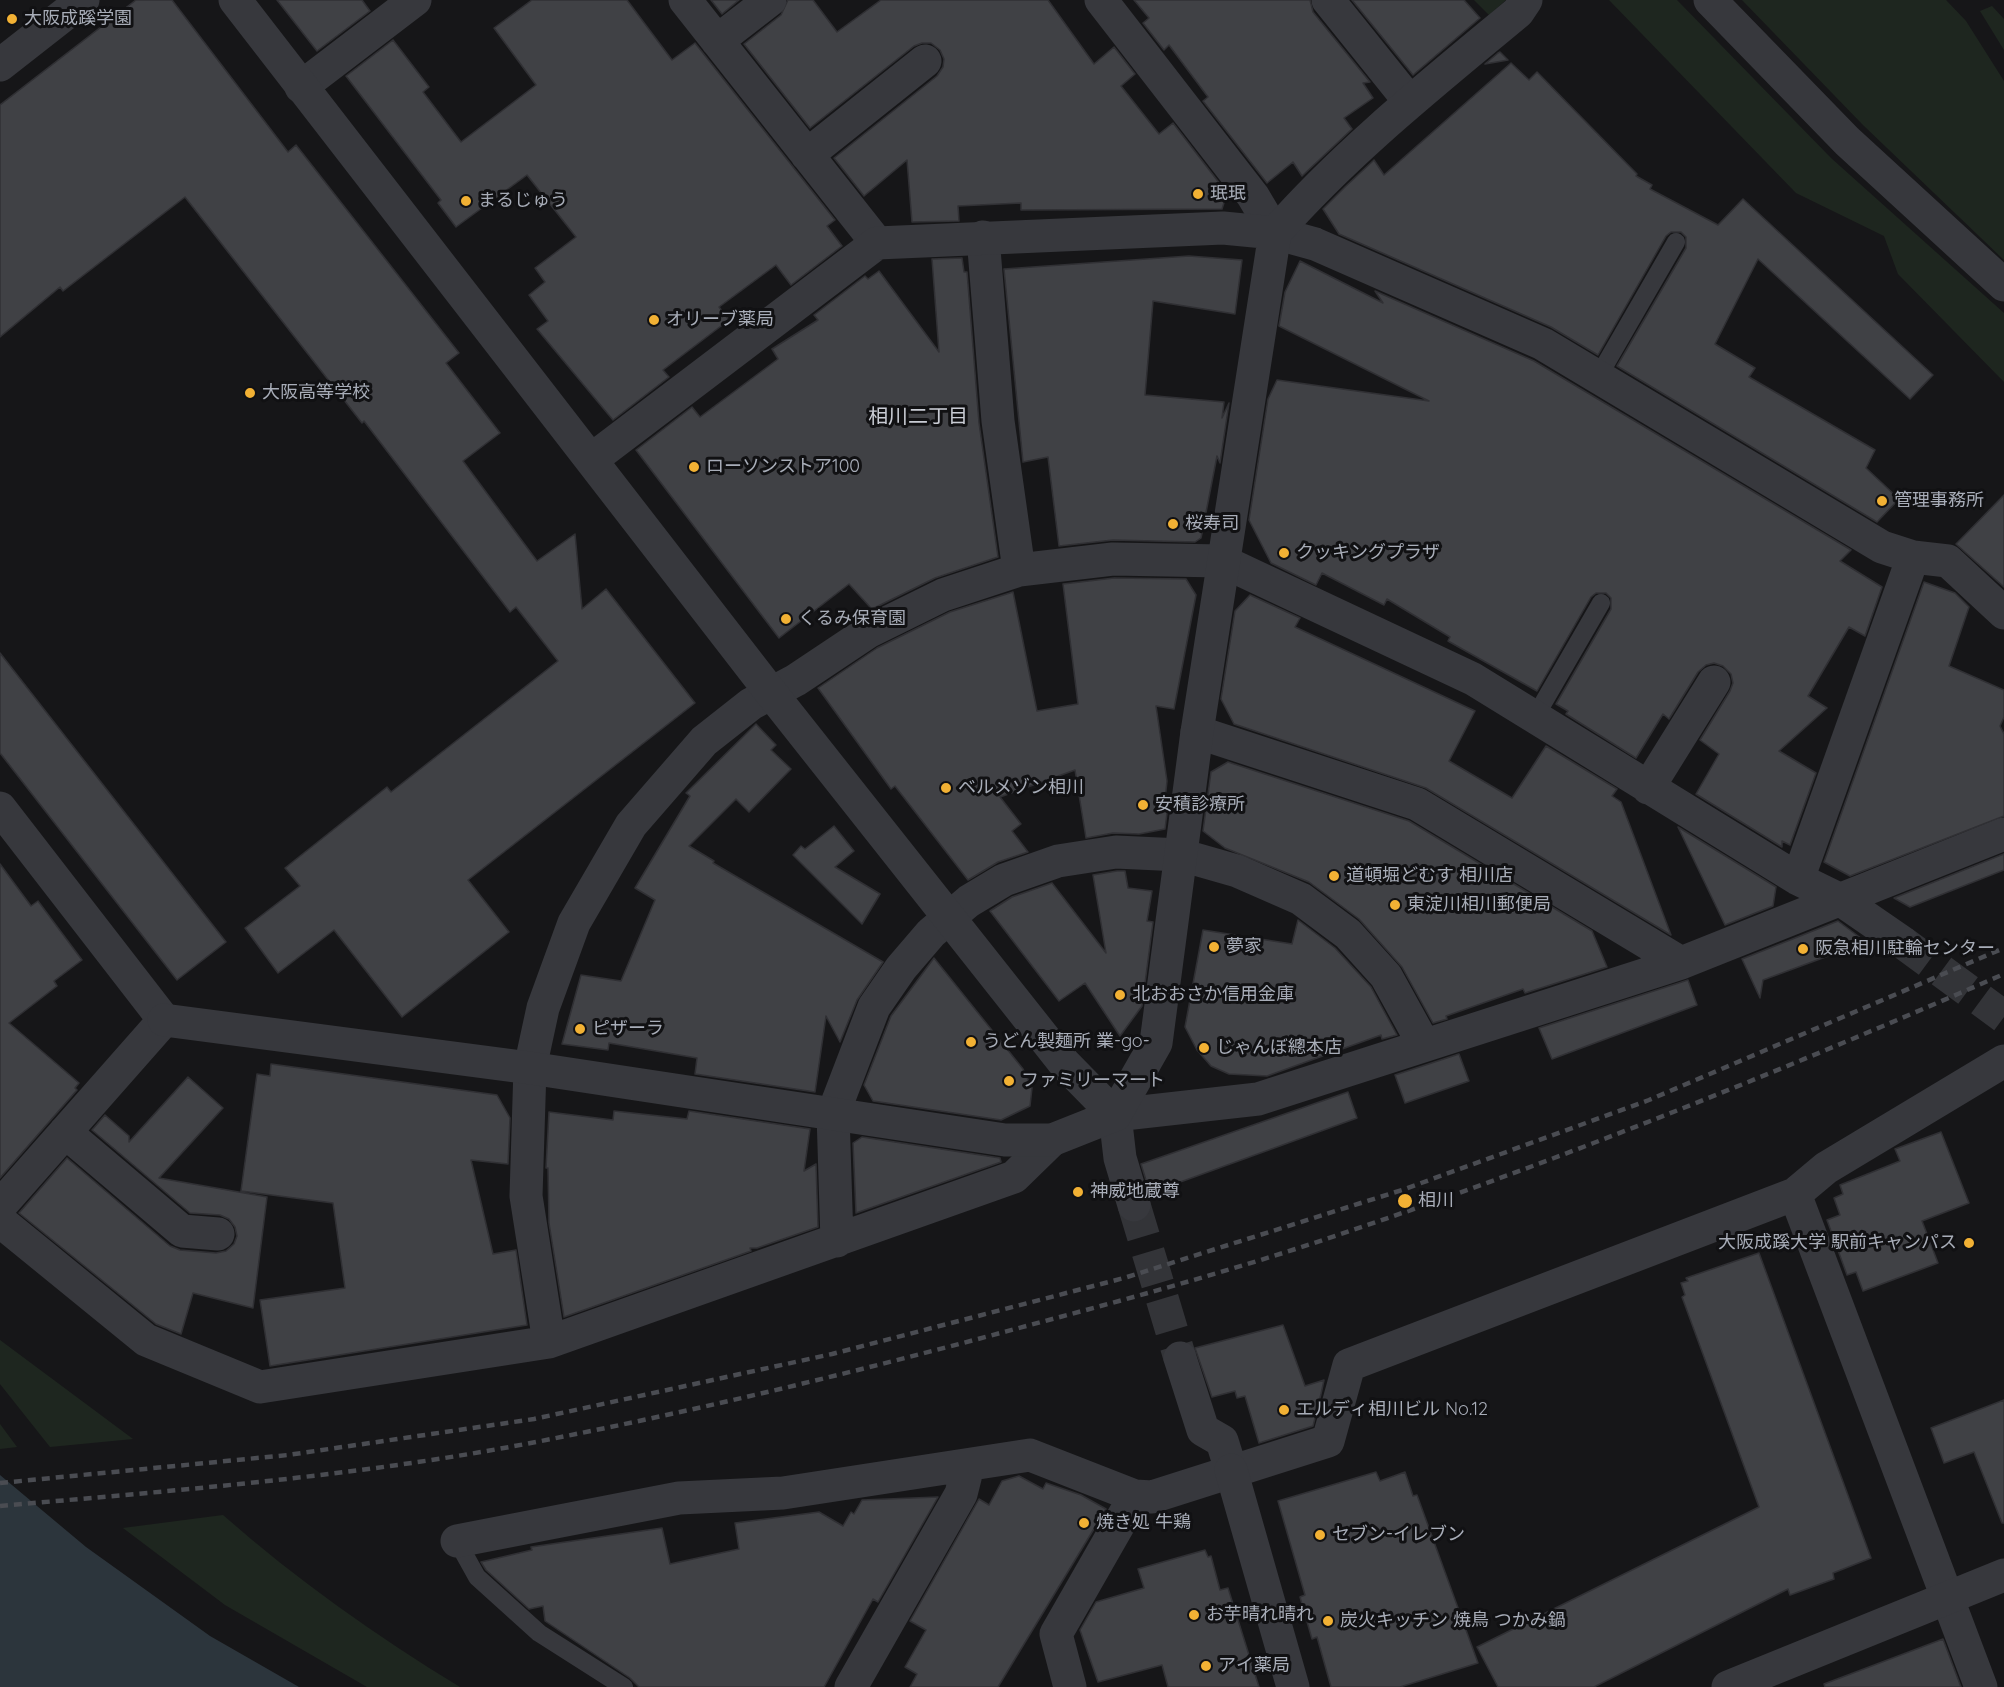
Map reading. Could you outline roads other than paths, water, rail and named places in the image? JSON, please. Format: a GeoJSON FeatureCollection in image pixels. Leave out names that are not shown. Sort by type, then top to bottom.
{"type":"FeatureCollection","features":[{"type":"Feature","properties":{"kind":"street"},"geometry":{"type":"LineString","coordinates":[[0,65],[83,0]]}},
{"type":"Feature","properties":{"kind":"street"},"geometry":{"type":"LineString","coordinates":[[235,0],[772,694],[950,916],[1064,1063],[1115,1115]]}},
{"type":"Feature","properties":{"kind":"street"},"geometry":{"type":"LineString","coordinates":[[301,87],[415,0]]}},
{"type":"Feature","properties":{"kind":"street"},"geometry":{"type":"LineString","coordinates":[[685,0],[877,243]]}},
{"type":"Feature","properties":{"kind":"street"},"geometry":{"type":"LineString","coordinates":[[717,41],[770,0]]}},
{"type":"Feature","properties":{"kind":"street"},"geometry":{"type":"LineString","coordinates":[[1101,0],[1253,196],[1275,232]]}},
{"type":"Feature","properties":{"kind":"street"},"geometry":{"type":"LineString","coordinates":[[1328,0],[1410,102]]}},
{"type":"Feature","properties":{"kind":"street"},"geometry":{"type":"LineString","coordinates":[[1134,1205],[1120,1158],[1115,1115],[1156,1042],[1222,561],[1275,232],[1310,192],[1410,102],[1518,12],[1526,0]]}},
{"type":"Feature","properties":{"kind":"street"},"geometry":{"type":"LineString","coordinates":[[1710,0],[1847,141],[2004,285]]}},
{"type":"Feature","properties":{"kind":"street"},"geometry":{"type":"LineString","coordinates":[[807,155],[925,61]]}},
{"type":"Feature","properties":{"kind":"street"},"geometry":{"type":"LineString","coordinates":[[591,460],[877,243],[1223,228],[1275,232],[1315,244],[1542,344],[1881,547],[1912,557],[1948,561],[2004,613]]}},
{"type":"Feature","properties":{"kind":"street"},"geometry":{"type":"LineString","coordinates":[[983,237],[998,421],[1019,570]]}},
{"type":"Feature","properties":{"kind":"street"},"geometry":{"type":"LineString","coordinates":[[1798,879],[1912,557]]}},
{"type":"Feature","properties":{"kind":"street"},"geometry":{"type":"LineString","coordinates":[[549,1342],[526,1196],[530,1068],[543,1008],[574,923],[631,825],[704,741],[751,704],[772,694],[868,632],[943,595],[1019,570],[1113,559],[1222,561],[1473,679],[1798,879],[1841,900],[1902,942]]}},
{"type":"Feature","properties":{"kind":"street"},"geometry":{"type":"LineString","coordinates":[[1648,788],[1714,682]]}},
{"type":"Feature","properties":{"kind":"street"},"geometry":{"type":"LineString","coordinates":[[1197,732],[1417,804],[1681,963]]}},
{"type":"Feature","properties":{"kind":"street"},"geometry":{"type":"LineString","coordinates":[[0,808],[164,1020],[530,1068],[1005,1140],[1052,1140],[1115,1115],[1258,1099],[1681,963],[2004,834]]}},
{"type":"Feature","properties":{"kind":"street"},"geometry":{"type":"LineString","coordinates":[[837,1241],[833,1114],[874,1007],[901,968],[931,933],[950,916],[1004,880],[1058,861],[1116,852],[1181,855],[1237,872],[1302,899],[1348,934],[1386,976],[1424,1044]]}},
{"type":"Feature","properties":{"kind":"street"},"geometry":{"type":"LineString","coordinates":[[0,1206],[164,1020]]}},
{"type":"Feature","properties":{"kind":"street"},"geometry":{"type":"LineString","coordinates":[[457,1541],[679,1498],[783,1493],[1030,1455],[1135,1496],[1152,1497],[1328,1441],[1349,1365],[1795,1194],[1826,1168],[2004,1061]]}},
{"type":"Feature","properties":{"kind":"street"},"geometry":{"type":"LineString","coordinates":[[65,1132],[182,1231],[218,1234]]}},
{"type":"Feature","properties":{"kind":"street"},"geometry":{"type":"LineString","coordinates":[[0,1221],[146,1340],[260,1387],[549,1342],[1014,1177],[1052,1140]]}},
{"type":"Feature","properties":{"kind":"street"},"geometry":{"type":"LineString","coordinates":[[1795,1194],[1981,1687]]}},
{"type":"Feature","properties":{"kind":"street"},"geometry":{"type":"LineString","coordinates":[[1180,1358],[1203,1430],[1222,1441],[1293,1687]]}},
{"type":"Feature","properties":{"kind":"street"},"geometry":{"type":"LineString","coordinates":[[851,1687],[961,1494],[968,1466]]}},
{"type":"Feature","properties":{"kind":"street"},"geometry":{"type":"LineString","coordinates":[[1070,1687],[1056,1634],[1135,1496]]}},
{"type":"Feature","properties":{"kind":"street"},"geometry":{"type":"LineString","coordinates":[[1728,1687],[2004,1575]]}},
{"type":"Feature","properties":{"kind":"lane"},"geometry":{"type":"LineString","coordinates":[[1598,377],[1676,242]]}},
{"type":"Feature","properties":{"kind":"lane"},"geometry":{"type":"LineString","coordinates":[[1535,717],[1601,603]]}},
{"type":"Feature","properties":{"kind":"lane"},"geometry":{"type":"LineString","coordinates":[[457,1541],[477,1577],[539,1633],[624,1687]]}},
{"type":"Feature","properties":{"kind":"tunnel"},"geometry":{"type":"LineString","coordinates":[[1902,942],[2004,1017]]}},
{"type":"Feature","properties":{"kind":"tunnel"},"geometry":{"type":"LineString","coordinates":[[1134,1205],[1180,1358]]}},
{"type":"Feature","properties":{"kind":"railway"},"geometry":{"type":"LineString","coordinates":[[0,1483],[288,1455],[534,1419],[832,1354],[1124,1278],[1402,1190],[1649,1100],[2004,948]]}},
{"type":"Feature","properties":{"kind":"railway"},"geometry":{"type":"LineString","coordinates":[[0,1506],[339,1473],[541,1441],[725,1402],[847,1373],[1101,1306],[1311,1244],[1487,1183],[1661,1117],[2004,974]]}},
{"type":"Feature","properties":{"kind":"place","name":"大阪成蹊学園"},"geometry":{"type":"Point","coordinates":[12,19]}},
{"type":"Feature","properties":{"kind":"place","name":"珉珉"},"geometry":{"type":"Point","coordinates":[1198,194]}},
{"type":"Feature","properties":{"kind":"place","name":"まるじゅう"},"geometry":{"type":"Point","coordinates":[466,201]}},
{"type":"Feature","properties":{"kind":"place","name":"オリーブ薬局"},"geometry":{"type":"Point","coordinates":[654,320]}},
{"type":"Feature","properties":{"kind":"place","name":"大阪高等学校"},"geometry":{"type":"Point","coordinates":[250,393]}},
{"type":"Feature","properties":{"kind":"place","name":"ローソンストア100"},"geometry":{"type":"Point","coordinates":[694,467]}},
{"type":"Feature","properties":{"kind":"place","name":"管理事務所"},"geometry":{"type":"Point","coordinates":[1882,501]}},
{"type":"Feature","properties":{"kind":"place","name":"桜寿司"},"geometry":{"type":"Point","coordinates":[1173,524]}},
{"type":"Feature","properties":{"kind":"place","name":"クッキングプラザ"},"geometry":{"type":"Point","coordinates":[1284,553]}},
{"type":"Feature","properties":{"kind":"place","name":"くるみ保育園"},"geometry":{"type":"Point","coordinates":[786,619]}},
{"type":"Feature","properties":{"kind":"place","name":"ベルメゾン相川"},"geometry":{"type":"Point","coordinates":[946,788]}},
{"type":"Feature","properties":{"kind":"place","name":"安積診療所"},"geometry":{"type":"Point","coordinates":[1143,805]}},
{"type":"Feature","properties":{"kind":"place","name":"道頓堀どむす 相川店"},"geometry":{"type":"Point","coordinates":[1334,876]}},
{"type":"Feature","properties":{"kind":"place","name":"東淀川相川郵便局"},"geometry":{"type":"Point","coordinates":[1395,905]}},
{"type":"Feature","properties":{"kind":"place","name":"夢家"},"geometry":{"type":"Point","coordinates":[1214,947]}},
{"type":"Feature","properties":{"kind":"place","name":"阪急相川駐輪センター"},"geometry":{"type":"Point","coordinates":[1803,949]}},
{"type":"Feature","properties":{"kind":"place","name":"北おおさか信用金庫"},"geometry":{"type":"Point","coordinates":[1120,995]}},
{"type":"Feature","properties":{"kind":"place","name":"ピザーラ"},"geometry":{"type":"Point","coordinates":[580,1029]}},
{"type":"Feature","properties":{"kind":"place","name":"うどん製麺所 業-go-"},"geometry":{"type":"Point","coordinates":[971,1042]}},
{"type":"Feature","properties":{"kind":"place","name":"じゃんぼ總本店"},"geometry":{"type":"Point","coordinates":[1204,1048]}},
{"type":"Feature","properties":{"kind":"place","name":"ファミリーマート"},"geometry":{"type":"Point","coordinates":[1009,1081]}},
{"type":"Feature","properties":{"kind":"place","name":"神威地蔵尊"},"geometry":{"type":"Point","coordinates":[1078,1192]}},
{"type":"Feature","properties":{"kind":"place","name":"相川"},"geometry":{"type":"Point","coordinates":[1405,1201]}},
{"type":"Feature","properties":{"kind":"place","name":"大阪成蹊大学 駅前キャンパス"},"geometry":{"type":"Point","coordinates":[1969,1243]}},
{"type":"Feature","properties":{"kind":"place","name":"エルディ相川ビル No.12"},"geometry":{"type":"Point","coordinates":[1284,1410]}},
{"type":"Feature","properties":{"kind":"place","name":"焼き処 牛鶏"},"geometry":{"type":"Point","coordinates":[1084,1523]}},
{"type":"Feature","properties":{"kind":"place","name":"セブン-イレブン"},"geometry":{"type":"Point","coordinates":[1320,1535]}},
{"type":"Feature","properties":{"kind":"place","name":"お芋晴れ晴れ"},"geometry":{"type":"Point","coordinates":[1194,1615]}},
{"type":"Feature","properties":{"kind":"place","name":"炭火キッチン 焼鳥 つかみ鍋"},"geometry":{"type":"Point","coordinates":[1328,1621]}},
{"type":"Feature","properties":{"kind":"place","name":"アイ薬局"},"geometry":{"type":"Point","coordinates":[1206,1666]}},
{"type":"Feature","properties":{"kind":"district","name":"相川二丁目"},"geometry":{"type":"Point","coordinates":[918,417]}}]}
